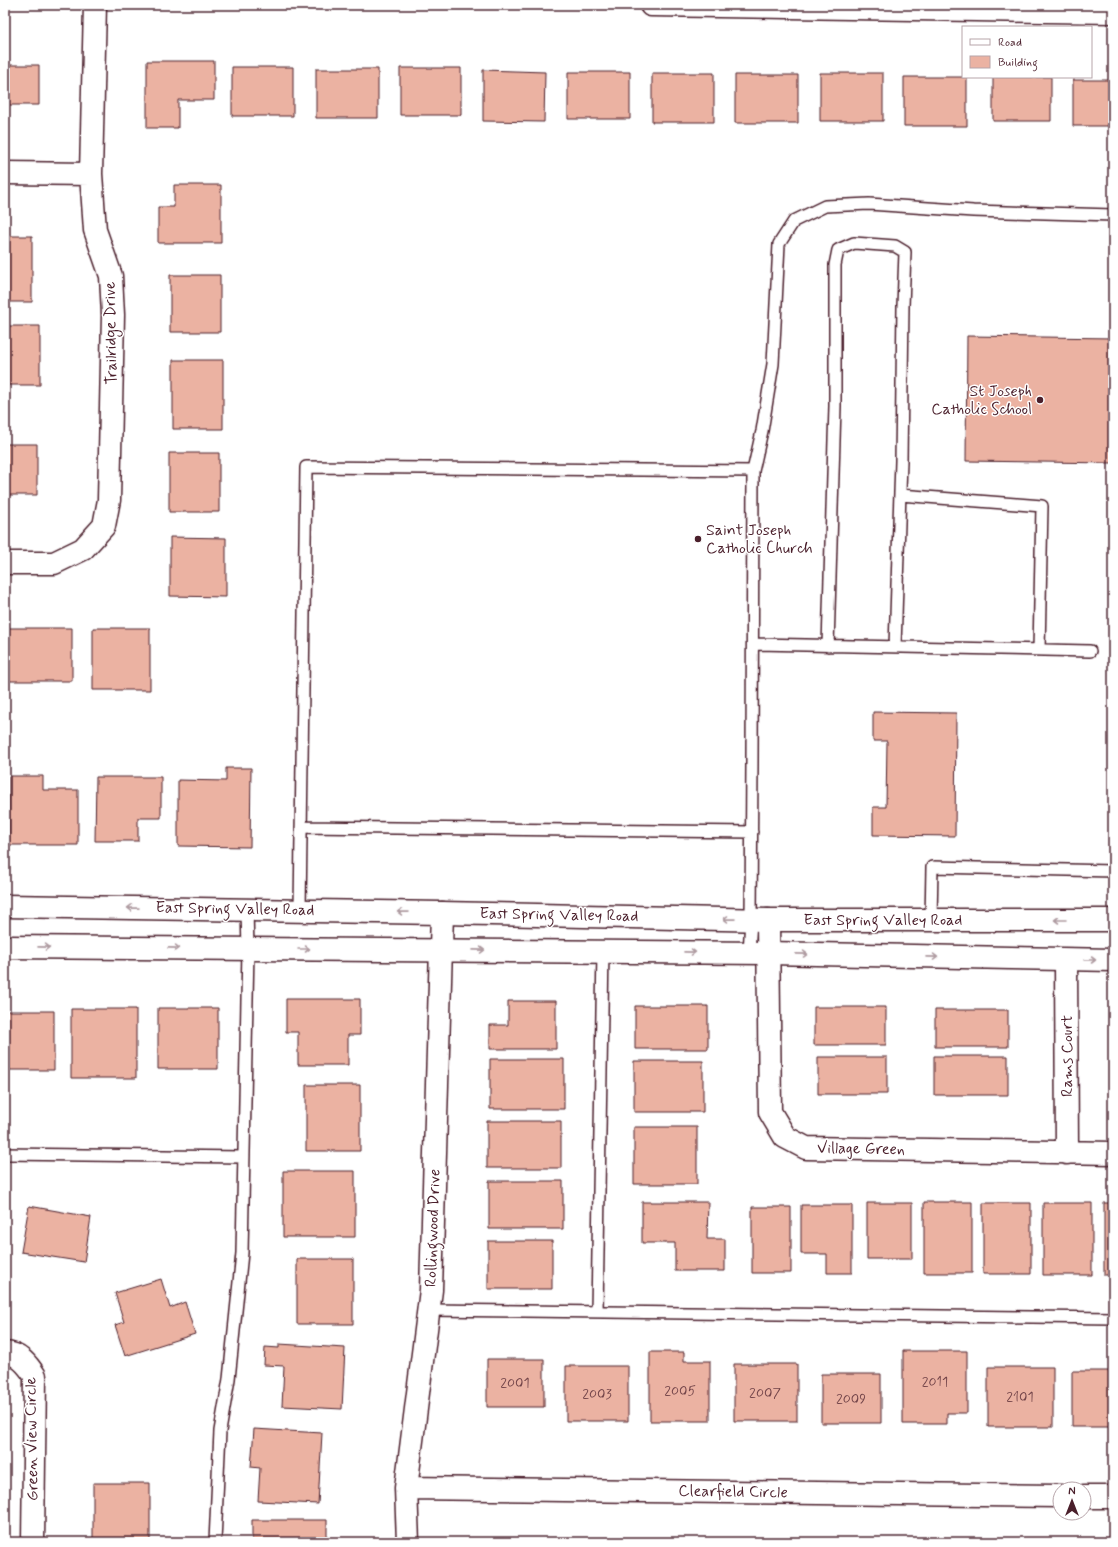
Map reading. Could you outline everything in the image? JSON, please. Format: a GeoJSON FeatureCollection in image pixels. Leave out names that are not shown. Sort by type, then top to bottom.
{"type":"FeatureCollection","features":[{"type":"Feature","properties":{"kind":"street","name":"Trailridge Drive"},"geometry":{"type":"LineString","coordinates":[[5,563],[54,563],[83,548],[104,526],[109,500],[114,315],[110,276],[95,230],[91,174],[95,5]]}},
{"type":"Feature","properties":{"kind":"street"},"geometry":{"type":"LineString","coordinates":[[651,5],[1113,12]]}},
{"type":"Feature","properties":{"kind":"street"},"geometry":{"type":"LineString","coordinates":[[5,173],[91,174]]}},
{"type":"Feature","properties":{"kind":"street","name":"East Spring Valley Road"},"geometry":{"type":"LineString","coordinates":[[5,906],[442,912],[760,919],[1113,920]]}},
{"type":"Feature","properties":{"kind":"street","name":"Rollingwood Drive"},"geometry":{"type":"LineString","coordinates":[[408,1542],[406,1488],[431,1290],[442,912]]}},
{"type":"Feature","properties":{"kind":"street","name":"Village Green"},"geometry":{"type":"LineString","coordinates":[[760,919],[759,953],[770,1112],[785,1137],[806,1148],[1113,1153]]}},
{"type":"Feature","properties":{"kind":"street"},"geometry":{"type":"LineString","coordinates":[[5,947],[603,951],[1113,960]]}},
{"type":"Feature","properties":{"kind":"street","name":"Rams Court"},"geometry":{"type":"LineString","coordinates":[[1066,960],[1067,1153]]}},
{"type":"Feature","properties":{"kind":"street","name":"Green View Circle"},"geometry":{"type":"LineString","coordinates":[[5,1353],[12,1353],[28,1364],[35,1376],[33,1542]]}},
{"type":"Feature","properties":{"kind":"street","name":"Clearfield Circle"},"geometry":{"type":"LineString","coordinates":[[406,1488],[1052,1496]]}},
{"type":"Feature","properties":{"kind":"street"},"geometry":{"type":"LineString","coordinates":[[1092,1497],[1113,1497]]}},
{"type":"Feature","properties":{"kind":"lane"},"geometry":{"type":"LineString","coordinates":[[760,919],[752,832],[754,471],[773,364],[779,244],[794,221],[825,206],[869,204],[973,211],[1113,215]]}},
{"type":"Feature","properties":{"kind":"lane"},"geometry":{"type":"LineString","coordinates":[[828,646],[835,406],[835,265],[838,250],[854,243],[896,246],[906,252],[902,306],[900,495],[895,647]]}},
{"type":"Feature","properties":{"kind":"lane"},"geometry":{"type":"LineString","coordinates":[[300,910],[306,467],[754,471]]}},
{"type":"Feature","properties":{"kind":"lane"},"geometry":{"type":"LineString","coordinates":[[900,495],[1042,506],[1039,650]]}},
{"type":"Feature","properties":{"kind":"lane"},"geometry":{"type":"LineString","coordinates":[[753,644],[1090,651]]}},
{"type":"Feature","properties":{"kind":"lane"},"geometry":{"type":"LineString","coordinates":[[301,827],[752,832]]}},
{"type":"Feature","properties":{"kind":"lane"},"geometry":{"type":"LineString","coordinates":[[931,920],[932,867],[1113,871]]}},
{"type":"Feature","properties":{"kind":"lane"},"geometry":{"type":"LineString","coordinates":[[215,1542],[220,1431],[229,1379],[242,1253],[248,949],[247,910]]}},
{"type":"Feature","properties":{"kind":"lane"},"geometry":{"type":"LineString","coordinates":[[597,1312],[603,951]]}},
{"type":"Feature","properties":{"kind":"lane"},"geometry":{"type":"LineString","coordinates":[[5,1154],[243,1157]]}},
{"type":"Feature","properties":{"kind":"lane"},"geometry":{"type":"LineString","coordinates":[[429,1310],[1113,1318]]}},
{"type":"Feature","properties":{"kind":"building"},"geometry":{"type":"Polygon","coordinates":[[[147,61],[214,61],[214,100],[178,100],[178,128],[147,128],[147,61]]]}},
{"type":"Feature","properties":{"kind":"building"},"geometry":{"type":"Polygon","coordinates":[[[5,65],[39,65],[39,105],[5,105],[5,65]]]}},
{"type":"Feature","properties":{"kind":"building"},"geometry":{"type":"Polygon","coordinates":[[[232,67],[293,67],[293,116],[232,116],[232,67]]]}},
{"type":"Feature","properties":{"kind":"building"},"geometry":{"type":"Polygon","coordinates":[[[400,68],[461,68],[461,115],[400,115],[400,68]]]}},
{"type":"Feature","properties":{"kind":"building"},"geometry":{"type":"Polygon","coordinates":[[[316,69],[378,69],[378,118],[316,118],[316,69]]]}},
{"type":"Feature","properties":{"kind":"building"},"geometry":{"type":"Polygon","coordinates":[[[483,70],[545,72],[544,122],[483,121],[483,70]]]}},
{"type":"Feature","properties":{"kind":"building"},"geometry":{"type":"Polygon","coordinates":[[[568,72],[630,72],[630,119],[568,119],[568,72]]]}},
{"type":"Feature","properties":{"kind":"building"},"geometry":{"type":"Polygon","coordinates":[[[652,73],[714,73],[714,122],[652,122],[652,73]]]}},
{"type":"Feature","properties":{"kind":"building"},"geometry":{"type":"Polygon","coordinates":[[[820,73],[883,73],[883,121],[820,121],[820,73]]]}},
{"type":"Feature","properties":{"kind":"building"},"geometry":{"type":"Polygon","coordinates":[[[735,75],[798,75],[798,123],[735,123],[735,75]]]}},
{"type":"Feature","properties":{"kind":"building"},"geometry":{"type":"Polygon","coordinates":[[[904,77],[967,78],[967,126],[904,126],[904,77]]]}},
{"type":"Feature","properties":{"kind":"building"},"geometry":{"type":"Polygon","coordinates":[[[993,78],[1051,78],[1051,121],[993,121],[993,78]]]}},
{"type":"Feature","properties":{"kind":"building"},"geometry":{"type":"Polygon","coordinates":[[[1073,80],[1113,80],[1113,126],[1073,126],[1073,80]]]}},
{"type":"Feature","properties":{"kind":"building"},"geometry":{"type":"Polygon","coordinates":[[[174,185],[221,185],[221,243],[158,243],[158,207],[174,207],[174,185]]]}},
{"type":"Feature","properties":{"kind":"building"},"geometry":{"type":"Polygon","coordinates":[[[5,236],[32,236],[32,302],[5,302],[5,236]]]}},
{"type":"Feature","properties":{"kind":"building"},"geometry":{"type":"Polygon","coordinates":[[[170,275],[220,275],[220,332],[170,332],[170,275]]]}},
{"type":"Feature","properties":{"kind":"building"},"geometry":{"type":"Polygon","coordinates":[[[5,326],[40,326],[40,385],[5,385],[5,326]]]}},
{"type":"Feature","properties":{"kind":"building","name":"St Joseph Catholic School"},"geometry":{"type":"Polygon","coordinates":[[[967,336],[1113,338],[1113,463],[966,461],[967,336]]]}},
{"type":"Feature","properties":{"kind":"building"},"geometry":{"type":"Polygon","coordinates":[[[173,360],[223,360],[223,429],[173,429],[173,360]]]}},
{"type":"Feature","properties":{"kind":"building"},"geometry":{"type":"Polygon","coordinates":[[[5,444],[37,444],[37,495],[5,495],[5,444]]]}},
{"type":"Feature","properties":{"kind":"building"},"geometry":{"type":"Polygon","coordinates":[[[169,453],[219,453],[219,512],[169,512],[169,453]]]}},
{"type":"Feature","properties":{"kind":"building"},"geometry":{"type":"Polygon","coordinates":[[[170,537],[226,538],[226,597],[170,596],[170,537]]]}},
{"type":"Feature","properties":{"kind":"building"},"geometry":{"type":"Polygon","coordinates":[[[7,628],[72,628],[72,681],[7,681],[7,628]]]}},
{"type":"Feature","properties":{"kind":"building"},"geometry":{"type":"Polygon","coordinates":[[[93,628],[150,628],[150,690],[93,690],[93,628]]]}},
{"type":"Feature","properties":{"kind":"building"},"geometry":{"type":"Polygon","coordinates":[[[873,712],[956,713],[955,836],[873,835],[873,807],[886,807],[887,741],[873,741],[873,712]]]}},
{"type":"Feature","properties":{"kind":"building"},"geometry":{"type":"Polygon","coordinates":[[[226,768],[251,768],[250,847],[178,846],[178,780],[226,781],[226,768]]]}},
{"type":"Feature","properties":{"kind":"building"},"geometry":{"type":"Polygon","coordinates":[[[9,776],[43,776],[43,790],[78,790],[78,845],[9,845],[9,776]]]}},
{"type":"Feature","properties":{"kind":"building"},"geometry":{"type":"Polygon","coordinates":[[[96,777],[161,777],[161,818],[138,818],[138,841],[95,841],[96,777]]]}},
{"type":"Feature","properties":{"kind":"building"},"geometry":{"type":"Polygon","coordinates":[[[286,999],[360,999],[360,1035],[348,1035],[348,1065],[298,1065],[298,1032],[286,1032],[286,999]]]}},
{"type":"Feature","properties":{"kind":"building"},"geometry":{"type":"Polygon","coordinates":[[[508,1001],[556,1001],[556,1049],[490,1049],[490,1025],[508,1025],[508,1001]]]}},
{"type":"Feature","properties":{"kind":"building"},"geometry":{"type":"Polygon","coordinates":[[[635,1006],[708,1006],[708,1049],[635,1049],[635,1006]]]}},
{"type":"Feature","properties":{"kind":"building"},"geometry":{"type":"Polygon","coordinates":[[[814,1007],[886,1007],[886,1045],[814,1045],[814,1007]]]}},
{"type":"Feature","properties":{"kind":"building"},"geometry":{"type":"Polygon","coordinates":[[[158,1008],[218,1008],[218,1069],[158,1069],[158,1008]]]}},
{"type":"Feature","properties":{"kind":"building"},"geometry":{"type":"Polygon","coordinates":[[[71,1009],[136,1009],[136,1078],[71,1078],[71,1009]]]}},
{"type":"Feature","properties":{"kind":"building"},"geometry":{"type":"Polygon","coordinates":[[[935,1010],[1008,1010],[1008,1047],[935,1047],[935,1010]]]}},
{"type":"Feature","properties":{"kind":"building"},"geometry":{"type":"Polygon","coordinates":[[[5,1011],[54,1011],[54,1070],[5,1070],[5,1011]]]}},
{"type":"Feature","properties":{"kind":"building"},"geometry":{"type":"Polygon","coordinates":[[[934,1056],[1008,1056],[1008,1095],[934,1095],[934,1056]]]}},
{"type":"Feature","properties":{"kind":"building"},"geometry":{"type":"Polygon","coordinates":[[[818,1057],[887,1057],[887,1094],[818,1094],[818,1057]]]}},
{"type":"Feature","properties":{"kind":"building"},"geometry":{"type":"Polygon","coordinates":[[[490,1059],[564,1059],[564,1109],[490,1109],[490,1059]]]}},
{"type":"Feature","properties":{"kind":"building"},"geometry":{"type":"Polygon","coordinates":[[[634,1061],[703,1061],[703,1112],[634,1112],[634,1061]]]}},
{"type":"Feature","properties":{"kind":"building"},"geometry":{"type":"Polygon","coordinates":[[[306,1085],[360,1085],[360,1151],[306,1151],[306,1085]]]}},
{"type":"Feature","properties":{"kind":"building"},"geometry":{"type":"Polygon","coordinates":[[[487,1121],[561,1121],[561,1168],[487,1168],[487,1121]]]}},
{"type":"Feature","properties":{"kind":"building"},"geometry":{"type":"Polygon","coordinates":[[[634,1127],[697,1127],[697,1184],[634,1184],[634,1127]]]}},
{"type":"Feature","properties":{"kind":"building"},"geometry":{"type":"Polygon","coordinates":[[[283,1171],[355,1171],[355,1237],[283,1237],[283,1171]]]}},
{"type":"Feature","properties":{"kind":"building"},"geometry":{"type":"Polygon","coordinates":[[[489,1181],[563,1181],[563,1229],[489,1229],[489,1181]]]}},
{"type":"Feature","properties":{"kind":"building"},"geometry":{"type":"Polygon","coordinates":[[[642,1202],[708,1202],[707,1239],[725,1239],[725,1271],[675,1271],[675,1243],[642,1243],[642,1202]]]}},
{"type":"Feature","properties":{"kind":"building"},"geometry":{"type":"Polygon","coordinates":[[[924,1202],[972,1202],[972,1273],[924,1273],[924,1202]]]}},
{"type":"Feature","properties":{"kind":"building"},"geometry":{"type":"Polygon","coordinates":[[[867,1203],[912,1203],[912,1259],[867,1259],[867,1203]]]}},
{"type":"Feature","properties":{"kind":"building"},"geometry":{"type":"Polygon","coordinates":[[[983,1203],[1031,1203],[1031,1274],[983,1274],[983,1203]]]}},
{"type":"Feature","properties":{"kind":"building"},"geometry":{"type":"Polygon","coordinates":[[[1043,1203],[1092,1203],[1092,1275],[1043,1275],[1043,1203]]]}},
{"type":"Feature","properties":{"kind":"building"},"geometry":{"type":"Polygon","coordinates":[[[1104,1203],[1113,1203],[1113,1275],[1104,1275],[1104,1203]]]}},
{"type":"Feature","properties":{"kind":"building"},"geometry":{"type":"Polygon","coordinates":[[[801,1205],[852,1205],[852,1273],[827,1273],[827,1254],[801,1254],[801,1205]]]}},
{"type":"Feature","properties":{"kind":"building"},"geometry":{"type":"Polygon","coordinates":[[[29,1206],[91,1217],[84,1262],[21,1252],[29,1206]]]}},
{"type":"Feature","properties":{"kind":"building"},"geometry":{"type":"Polygon","coordinates":[[[752,1207],[791,1207],[791,1273],[752,1273],[752,1207]]]}},
{"type":"Feature","properties":{"kind":"building"},"geometry":{"type":"Polygon","coordinates":[[[488,1241],[552,1241],[552,1289],[488,1289],[488,1241]]]}},
{"type":"Feature","properties":{"kind":"building"},"geometry":{"type":"Polygon","coordinates":[[[297,1259],[353,1259],[353,1324],[297,1324],[297,1259]]]}},
{"type":"Feature","properties":{"kind":"building"},"geometry":{"type":"Polygon","coordinates":[[[161,1279],[170,1308],[185,1302],[195,1334],[125,1356],[115,1325],[124,1322],[115,1293],[161,1279]]]}},
{"type":"Feature","properties":{"kind":"building"},"geometry":{"type":"Polygon","coordinates":[[[279,1344],[345,1348],[342,1409],[282,1406],[284,1366],[264,1365],[265,1347],[279,1348],[279,1344]]]}},
{"type":"Feature","properties":{"kind":"building"},"geometry":{"type":"Polygon","coordinates":[[[903,1351],[967,1351],[967,1413],[947,1413],[947,1424],[903,1424],[903,1351]]]}},
{"type":"Feature","properties":{"kind":"building"},"geometry":{"type":"Polygon","coordinates":[[[650,1352],[684,1352],[684,1361],[710,1361],[710,1421],[650,1421],[650,1352]]]}},
{"type":"Feature","properties":{"kind":"building"},"geometry":{"type":"Polygon","coordinates":[[[487,1359],[544,1359],[544,1407],[487,1407],[487,1359]]]}},
{"type":"Feature","properties":{"kind":"building"},"geometry":{"type":"Polygon","coordinates":[[[734,1364],[797,1364],[797,1421],[734,1421],[734,1364]]]}},
{"type":"Feature","properties":{"kind":"building"},"geometry":{"type":"Polygon","coordinates":[[[566,1366],[628,1366],[628,1421],[566,1421],[566,1366]]]}},
{"type":"Feature","properties":{"kind":"building"},"geometry":{"type":"Polygon","coordinates":[[[988,1367],[1053,1367],[1053,1427],[988,1427],[988,1367]]]}},
{"type":"Feature","properties":{"kind":"building"},"geometry":{"type":"Polygon","coordinates":[[[1072,1371],[1113,1371],[1113,1427],[1072,1427],[1072,1371]]]}},
{"type":"Feature","properties":{"kind":"building"},"geometry":{"type":"Polygon","coordinates":[[[821,1374],[881,1374],[881,1423],[821,1423],[821,1374]]]}},
{"type":"Feature","properties":{"kind":"building"},"geometry":{"type":"Polygon","coordinates":[[[254,1429],[322,1433],[318,1504],[258,1501],[260,1468],[251,1467],[254,1429]]]}},
{"type":"Feature","properties":{"kind":"building"},"geometry":{"type":"Polygon","coordinates":[[[93,1483],[150,1483],[150,1542],[93,1542],[93,1483]]]}},
{"type":"Feature","properties":{"kind":"building"},"geometry":{"type":"Polygon","coordinates":[[[252,1520],[327,1520],[327,1542],[252,1542],[252,1520]]]}},
{"type":"Feature","properties":{"kind":"place","name":"St Joseph Catholic School"},"geometry":{"type":"Point","coordinates":[1040,400]}},
{"type":"Feature","properties":{"kind":"place","name":"Saint Joseph Catholic Church"},"geometry":{"type":"Point","coordinates":[698,539]}}]}
